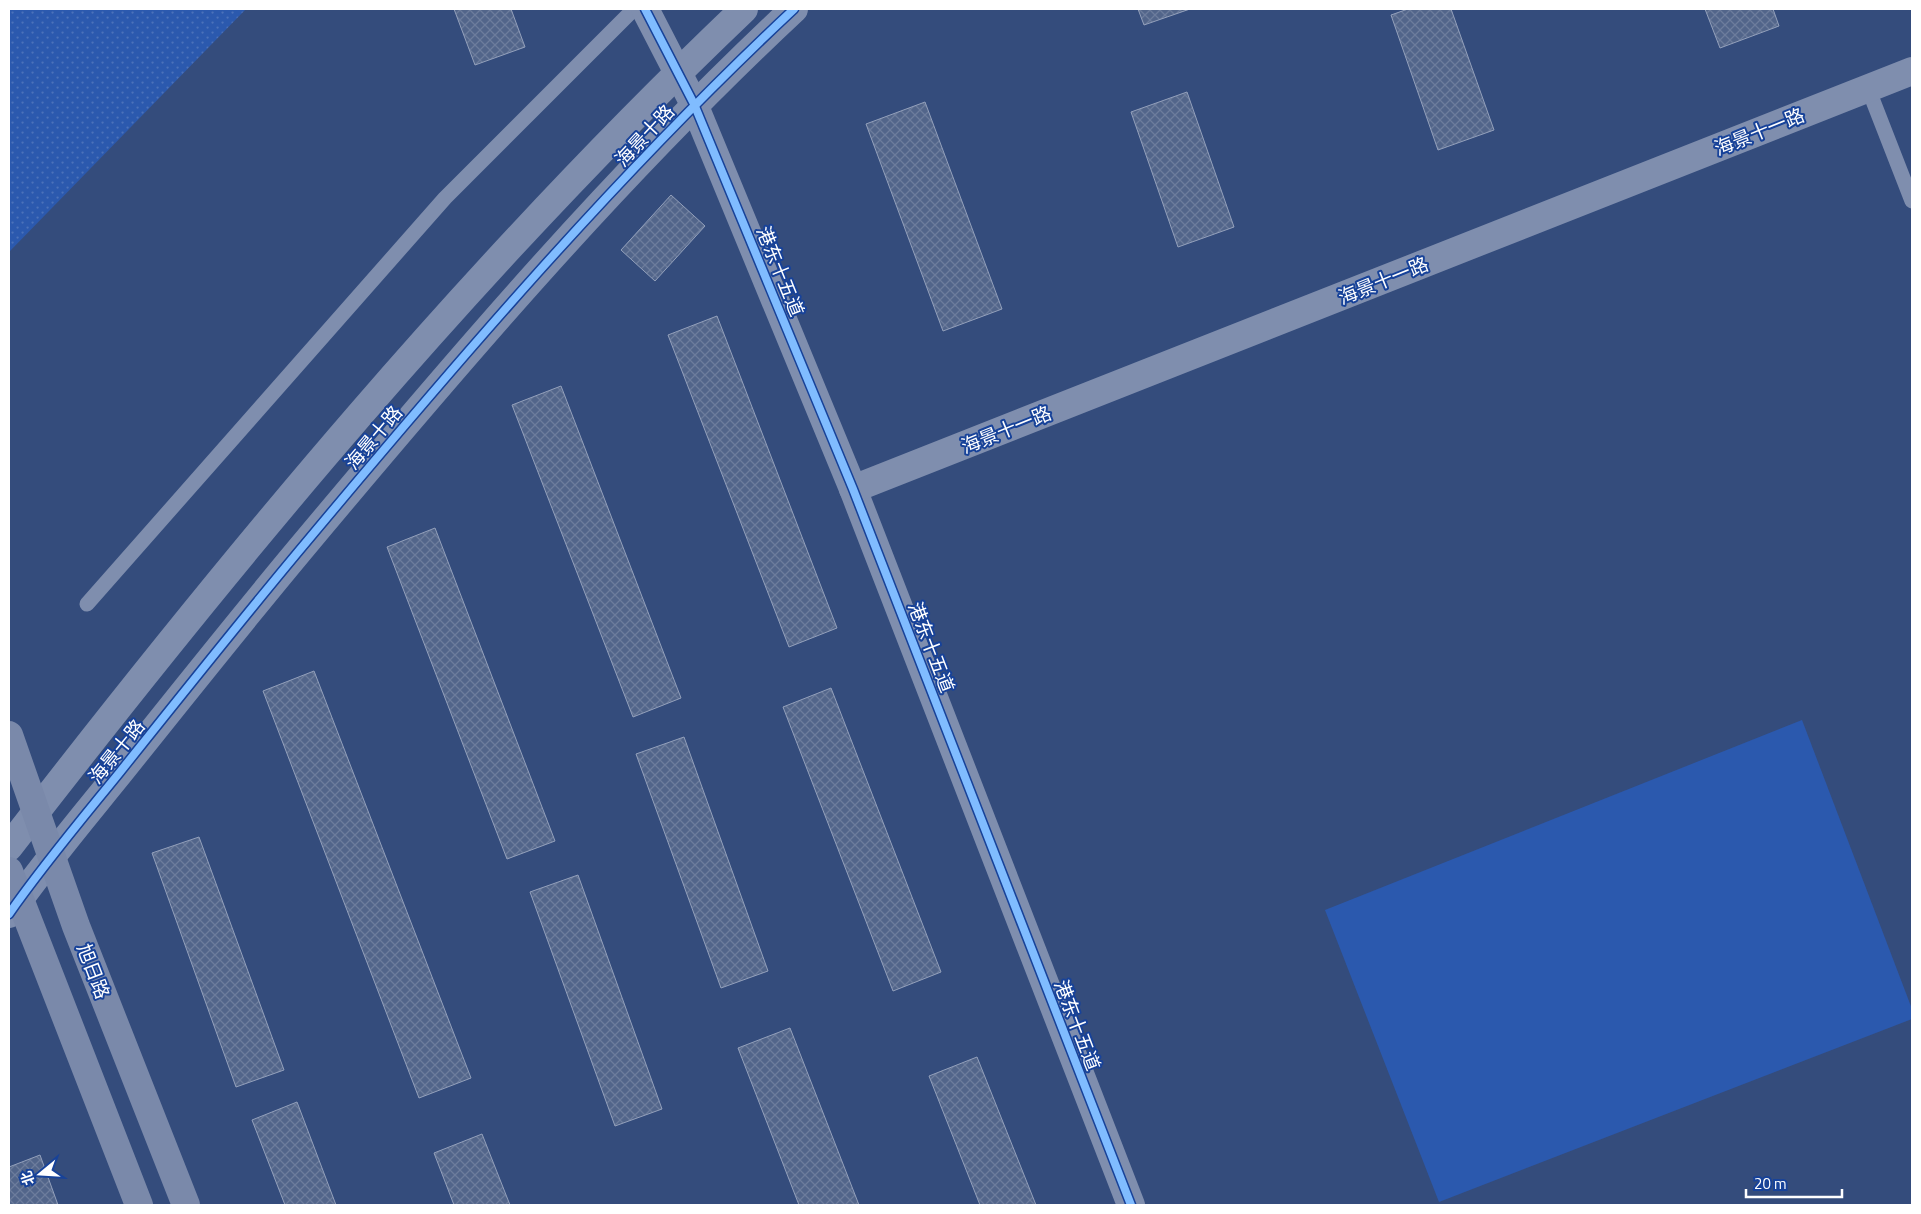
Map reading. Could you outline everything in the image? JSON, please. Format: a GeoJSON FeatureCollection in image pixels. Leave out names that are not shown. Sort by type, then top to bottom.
{"type":"FeatureCollection","features":[{"type":"Feature","properties":{"kind":"main road","name":"旭日路"},"geometry":{"type":"LineString","coordinates":[[9,735],[76,926],[186,1205]]}},
{"type":"Feature","properties":{"kind":"main road"},"geometry":{"type":"LineString","coordinates":[[9,871],[14,906],[139,1205]]}},
{"type":"Feature","properties":{"kind":"street","name":"港东十五道"},"geometry":{"type":"LineString","coordinates":[[645,9],[694,104],[853,489],[1131,1205]]}},
{"type":"Feature","properties":{"kind":"street","name":"海景十路"},"geometry":{"type":"LineString","coordinates":[[9,847],[75,760],[276,514],[425,339],[564,189],[677,73],[744,9]]}},
{"type":"Feature","properties":{"kind":"street","name":"海景十路"},"geometry":{"type":"LineString","coordinates":[[14,906],[237,625],[407,422],[531,281],[694,104],[794,9]]}},
{"type":"Feature","properties":{"kind":"street","name":"海景十一路"},"geometry":{"type":"LineString","coordinates":[[853,489],[1912,70]]}},
{"type":"Feature","properties":{"kind":"lane"},"geometry":{"type":"LineString","coordinates":[[87,604],[445,198],[634,9]]}},
{"type":"Feature","properties":{"kind":"lane"},"geometry":{"type":"LineString","coordinates":[[1868,88],[1912,202]]}},
{"type":"Feature","properties":{"kind":"shaded area"},"geometry":{"type":"Polygon","coordinates":[[[9,9],[246,9],[9,252],[9,9]]]}},
{"type":"Feature","properties":{"kind":"shaded area"},"geometry":{"type":"Polygon","coordinates":[[[1802,720],[1912,1009],[1912,1019],[1439,1202],[1325,910],[1802,720]]]}},
{"type":"Feature","properties":{"kind":"building"},"geometry":{"type":"Polygon","coordinates":[[[454,9],[511,9],[525,47],[475,65],[454,9]]]}},
{"type":"Feature","properties":{"kind":"building"},"geometry":{"type":"Polygon","coordinates":[[[1138,9],[1190,9],[1144,25],[1138,9]]]}},
{"type":"Feature","properties":{"kind":"building"},"geometry":{"type":"Polygon","coordinates":[[[1408,9],[1451,9],[1494,130],[1438,150],[1391,15],[1408,9]]]}},
{"type":"Feature","properties":{"kind":"building"},"geometry":{"type":"Polygon","coordinates":[[[1705,9],[1773,9],[1779,26],[1720,48],[1705,9]]]}},
{"type":"Feature","properties":{"kind":"building"},"geometry":{"type":"Polygon","coordinates":[[[1187,92],[1234,227],[1178,247],[1131,112],[1187,92]]]}},
{"type":"Feature","properties":{"kind":"building"},"geometry":{"type":"Polygon","coordinates":[[[925,102],[1002,309],[943,331],[866,124],[925,102]]]}},
{"type":"Feature","properties":{"kind":"building"},"geometry":{"type":"Polygon","coordinates":[[[671,195],[705,226],[655,281],[621,250],[671,195]]]}},
{"type":"Feature","properties":{"kind":"building"},"geometry":{"type":"Polygon","coordinates":[[[717,316],[837,628],[789,647],[668,335],[717,316]]]}},
{"type":"Feature","properties":{"kind":"building"},"geometry":{"type":"Polygon","coordinates":[[[561,386],[681,698],[633,717],[512,405],[561,386]]]}},
{"type":"Feature","properties":{"kind":"building"},"geometry":{"type":"Polygon","coordinates":[[[435,528],[555,841],[507,859],[387,547],[435,528]]]}},
{"type":"Feature","properties":{"kind":"building"},"geometry":{"type":"Polygon","coordinates":[[[314,671],[471,1078],[419,1098],[263,691],[314,671]]]}},
{"type":"Feature","properties":{"kind":"building"},"geometry":{"type":"Polygon","coordinates":[[[831,688],[941,972],[893,991],[783,707],[831,688]]]}},
{"type":"Feature","properties":{"kind":"building"},"geometry":{"type":"Polygon","coordinates":[[[684,737],[768,971],[721,988],[636,754],[684,737]]]}},
{"type":"Feature","properties":{"kind":"building"},"geometry":{"type":"Polygon","coordinates":[[[199,837],[284,1070],[236,1087],[152,853],[199,837]]]}},
{"type":"Feature","properties":{"kind":"building"},"geometry":{"type":"Polygon","coordinates":[[[578,875],[662,1109],[615,1126],[530,892],[578,875]]]}},
{"type":"Feature","properties":{"kind":"building"},"geometry":{"type":"Polygon","coordinates":[[[790,1028],[859,1205],[799,1205],[738,1048],[790,1028]]]}},
{"type":"Feature","properties":{"kind":"building"},"geometry":{"type":"Polygon","coordinates":[[[977,1057],[1036,1205],[980,1205],[929,1076],[977,1057]]]}},
{"type":"Feature","properties":{"kind":"building"},"geometry":{"type":"Polygon","coordinates":[[[297,1102],[336,1205],[285,1205],[252,1120],[297,1102]]]}},
{"type":"Feature","properties":{"kind":"building"},"geometry":{"type":"Polygon","coordinates":[[[482,1134],[510,1205],[454,1205],[434,1153],[482,1134]]]}},
{"type":"Feature","properties":{"kind":"building"},"geometry":{"type":"Polygon","coordinates":[[[40,1155],[58,1205],[9,1205],[9,1167],[40,1155]]]}},
{"type":"Feature","properties":{"kind":"cycle path"},"geometry":{"type":"LineString","coordinates":[[645,9],[694,104],[853,489],[1131,1205]]}},
{"type":"Feature","properties":{"kind":"cycle path"},"geometry":{"type":"LineString","coordinates":[[9,914],[63,842],[253,606],[417,411],[600,205],[663,138],[794,9]]}}]}
